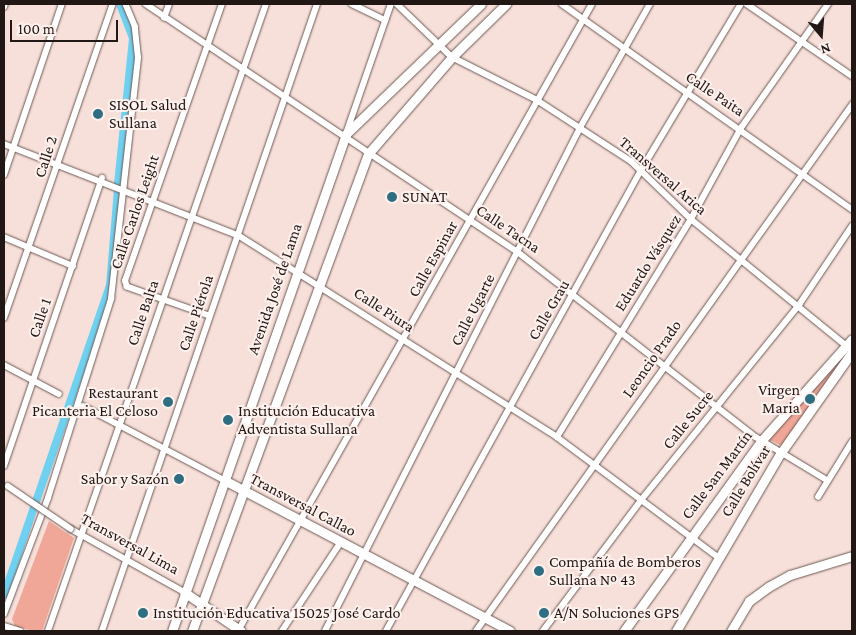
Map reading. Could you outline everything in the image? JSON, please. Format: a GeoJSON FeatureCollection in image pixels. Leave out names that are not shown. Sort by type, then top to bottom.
{"type":"FeatureCollection","features":[{"type":"Feature","properties":{"kind":"main road","name":"Avenida José de Lama"},"geometry":{"type":"LineString","coordinates":[[172,631],[184,592],[346,134],[481,4]]}},
{"type":"Feature","properties":{"kind":"main road"},"geometry":{"type":"LineString","coordinates":[[192,631],[242,490],[368,154],[452,56],[506,4]]}},
{"type":"Feature","properties":{"kind":"main road","name":"Calle San Martín"},"geometry":{"type":"LineString","coordinates":[[624,631],[691,535],[762,440],[851,347]]}},
{"type":"Feature","properties":{"kind":"main road","name":"Calle Bolívar"},"geometry":{"type":"LineString","coordinates":[[676,631],[780,454],[851,347]]}},
{"type":"Feature","properties":{"kind":"main road","name":"Transversal Callao"},"geometry":{"type":"LineString","coordinates":[[224,480],[510,631]]}},
{"type":"Feature","properties":{"kind":"main road"},"geometry":{"type":"LineString","coordinates":[[731,631],[750,601],[768,587],[790,575],[852,556]]}},
{"type":"Feature","properties":{"kind":"main road","name":"Transversal Lima"},"geometry":{"type":"LineString","coordinates":[[184,592],[240,631]]}},
{"type":"Feature","properties":{"kind":"street"},"geometry":{"type":"LineString","coordinates":[[4,175],[62,4]]}},
{"type":"Feature","properties":{"kind":"street","name":"Calle 2"},"geometry":{"type":"LineString","coordinates":[[4,318],[32,249],[58,162],[112,4]]}},
{"type":"Feature","properties":{"kind":"street"},"geometry":{"type":"LineString","coordinates":[[4,614],[48,498],[111,299],[121,188],[138,58],[135,27],[125,4]]}},
{"type":"Feature","properties":{"kind":"street","name":"Calle Tacna"},"geometry":{"type":"LineString","coordinates":[[146,4],[164,18],[246,66],[346,134],[368,154],[518,252],[575,293],[664,366],[780,454],[827,480]]}},
{"type":"Feature","properties":{"kind":"street"},"geometry":{"type":"LineString","coordinates":[[164,18],[169,4]]}},
{"type":"Feature","properties":{"kind":"street","name":"Calle Carlos Leight"},"geometry":{"type":"LineString","coordinates":[[163,297],[126,288],[152,201],[222,4]]}},
{"type":"Feature","properties":{"kind":"street","name":"Calle Balta"},"geometry":{"type":"LineString","coordinates":[[48,631],[266,4]]}},
{"type":"Feature","properties":{"kind":"street","name":"Calle Piérola"},"geometry":{"type":"LineString","coordinates":[[102,631],[317,4]]}},
{"type":"Feature","properties":{"kind":"street"},"geometry":{"type":"LineString","coordinates":[[352,4],[385,20]]}},
{"type":"Feature","properties":{"kind":"street"},"geometry":{"type":"LineString","coordinates":[[346,134],[392,4]]}},
{"type":"Feature","properties":{"kind":"street","name":"Transversal Arica"},"geometry":{"type":"LineString","coordinates":[[397,4],[438,45],[452,56],[581,126],[640,172],[691,219],[851,347]]}},
{"type":"Feature","properties":{"kind":"street","name":"Calle Paita"},"geometry":{"type":"LineString","coordinates":[[562,4],[741,128],[852,209]]}},
{"type":"Feature","properties":{"kind":"street","name":"Calle Espinar"},"geometry":{"type":"LineString","coordinates":[[240,631],[303,522],[536,100],[592,4]]}},
{"type":"Feature","properties":{"kind":"street","name":"Calle Ugarte"},"geometry":{"type":"LineString","coordinates":[[325,631],[366,556],[581,126],[650,4]]}},
{"type":"Feature","properties":{"kind":"street","name":"Calle Grau"},"geometry":{"type":"LineString","coordinates":[[386,631],[510,406],[575,293],[640,172],[690,93],[741,4]]}},
{"type":"Feature","properties":{"kind":"street"},"geometry":{"type":"LineString","coordinates":[[747,4],[852,76]]}},
{"type":"Feature","properties":{"kind":"street","name":"Eduardo Vásquez"},"geometry":{"type":"LineString","coordinates":[[557,437],[691,219],[741,128],[828,4]]}},
{"type":"Feature","properties":{"kind":"street","name":"Leoncio Prado"},"geometry":{"type":"LineString","coordinates":[[476,631],[740,258],[852,105]]}},
{"type":"Feature","properties":{"kind":"street","name":"Calle Piura"},"geometry":{"type":"LineString","coordinates":[[4,144],[102,178],[152,201],[238,235],[298,270],[557,437],[691,535],[718,557]]}},
{"type":"Feature","properties":{"kind":"street","name":"Calle 1"},"geometry":{"type":"LineString","coordinates":[[4,466],[102,178]]}},
{"type":"Feature","properties":{"kind":"street","name":"Calle Sucre"},"geometry":{"type":"LineString","coordinates":[[543,631],[642,499],[799,305],[852,226]]}},
{"type":"Feature","properties":{"kind":"street"},"geometry":{"type":"LineString","coordinates":[[4,237],[73,266]]}},
{"type":"Feature","properties":{"kind":"street"},"geometry":{"type":"LineString","coordinates":[[163,297],[209,316]]}},
{"type":"Feature","properties":{"kind":"street"},"geometry":{"type":"LineString","coordinates":[[4,365],[59,394]]}},
{"type":"Feature","properties":{"kind":"street","name":"Transversal Callao"},"geometry":{"type":"LineString","coordinates":[[82,406],[164,451],[224,480]]}},
{"type":"Feature","properties":{"kind":"street"},"geometry":{"type":"LineString","coordinates":[[818,497],[852,442]]}},
{"type":"Feature","properties":{"kind":"street","name":"Transversal Lima"},"geometry":{"type":"LineString","coordinates":[[6,485],[82,536],[184,592]]}},
{"type":"Feature","properties":{"kind":"street"},"geometry":{"type":"LineString","coordinates":[[282,631],[341,542]]}},
{"type":"Feature","properties":{"kind":"street"},"geometry":{"type":"LineString","coordinates":[[4,626],[20,631]]}},
{"type":"Feature","properties":{"kind":"shaded area"},"geometry":{"type":"Polygon","coordinates":[[[842,356],[846,359],[782,446],[766,438],[842,356]]]}},
{"type":"Feature","properties":{"kind":"shaded area"},"geometry":{"type":"Polygon","coordinates":[[[49,521],[74,538],[42,631],[32,631],[15,626],[12,619],[49,521]]]}},
{"type":"Feature","properties":{"kind":"waterway"},"geometry":{"type":"LineString","coordinates":[[118,184],[133,38],[120,4]]}},
{"type":"Feature","properties":{"kind":"waterway"},"geometry":{"type":"LineString","coordinates":[[4,595],[110,286],[118,188]]}},
{"type":"Feature","properties":{"kind":"place","name":"SISOL Salud Sullana"},"geometry":{"type":"Point","coordinates":[98,114]}},
{"type":"Feature","properties":{"kind":"place","name":"SUNAT"},"geometry":{"type":"Point","coordinates":[392,197]}},
{"type":"Feature","properties":{"kind":"place","name":"Virgen Maria"},"geometry":{"type":"Point","coordinates":[810,399]}},
{"type":"Feature","properties":{"kind":"place","name":"Restaurant Picanteria El Celoso"},"geometry":{"type":"Point","coordinates":[168,402]}},
{"type":"Feature","properties":{"kind":"place","name":"Institución Educativa Adventista Sullana"},"geometry":{"type":"Point","coordinates":[228,420]}},
{"type":"Feature","properties":{"kind":"place","name":"Sabor y Sazón"},"geometry":{"type":"Point","coordinates":[179,479]}},
{"type":"Feature","properties":{"kind":"place","name":"Compañía de Bomberos Sullana Nº 43"},"geometry":{"type":"Point","coordinates":[539,571]}},
{"type":"Feature","properties":{"kind":"place","name":"Institución Educativa 15025 José Cardo"},"geometry":{"type":"Point","coordinates":[143,613]}},
{"type":"Feature","properties":{"kind":"place","name":"A/N Soluciones GPS"},"geometry":{"type":"Point","coordinates":[544,613]}}]}
